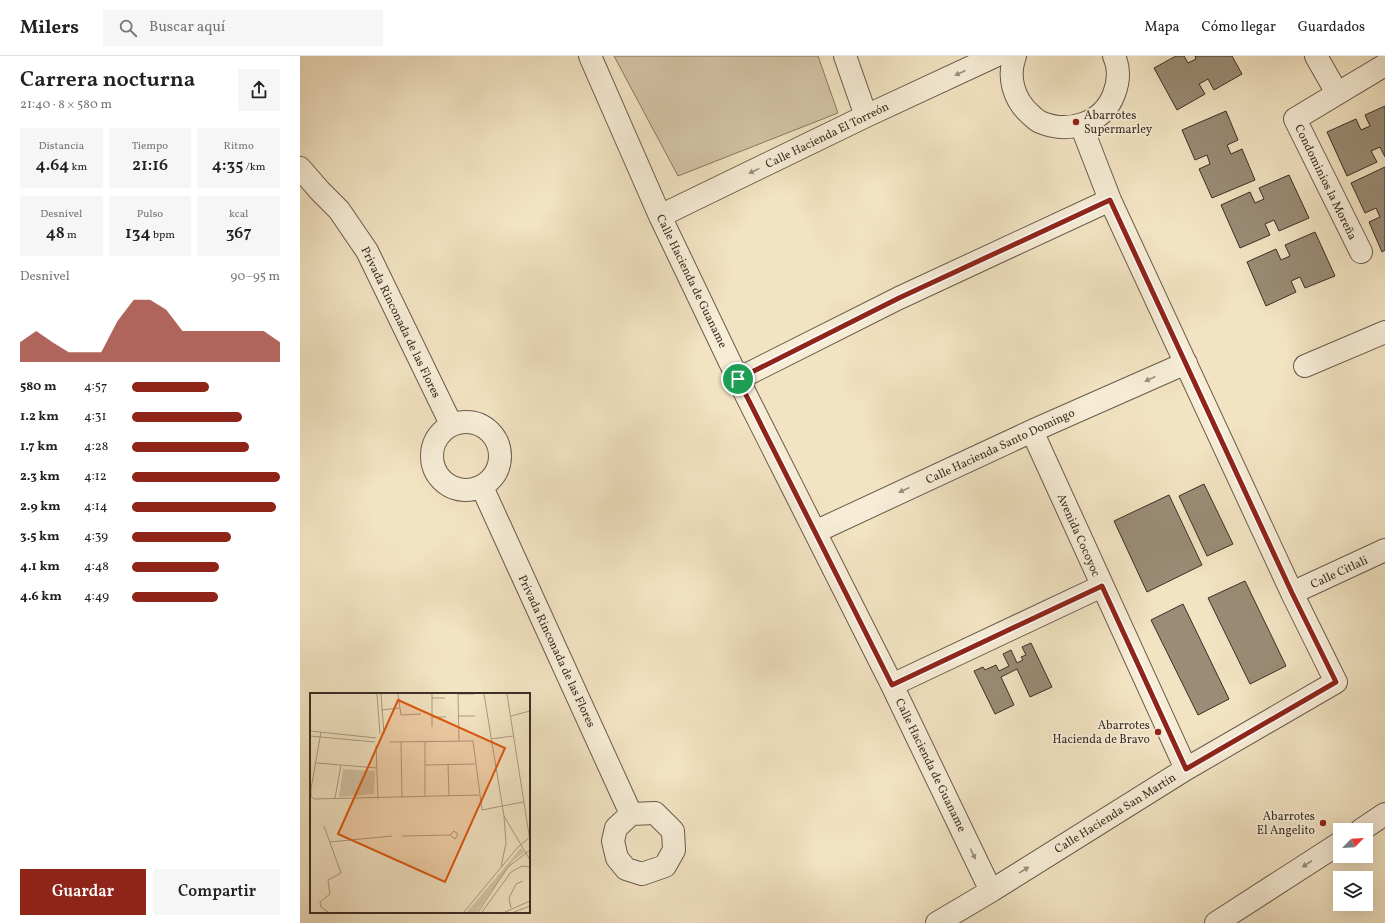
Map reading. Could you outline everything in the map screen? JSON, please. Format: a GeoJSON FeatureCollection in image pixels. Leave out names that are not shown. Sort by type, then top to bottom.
{"type":"FeatureCollection","features":[{"type":"Feature","properties":{"kind":"street","name":"Calle Hacienda de Guaname"},"geometry":{"type":"LineString","coordinates":[[590,56],[660,216],[738,379],[892,685],[991,891]]}},
{"type":"Feature","properties":{"kind":"street"},"geometry":{"type":"LineString","coordinates":[[845,56],[866,116]]}},
{"type":"Feature","properties":{"kind":"street","name":"Calle Hacienda El Torreón"},"geometry":{"type":"LineString","coordinates":[[660,216],[866,116],[995,56]]}},
{"type":"Feature","properties":{"kind":"street"},"geometry":{"type":"LineString","coordinates":[[1015,56],[1012,65],[1013,87],[1022,107],[1039,121],[1060,128],[1081,125],[1099,116],[1111,102],[1118,84],[1122,59]]}},
{"type":"Feature","properties":{"kind":"street"},"geometry":{"type":"LineString","coordinates":[[1316,56],[1337,93]]}},
{"type":"Feature","properties":{"kind":"street","name":"Condominios la Moreña"},"geometry":{"type":"LineString","coordinates":[[1361,252],[1295,119],[1385,65]]}},
{"type":"Feature","properties":{"kind":"street"},"geometry":{"type":"LineString","coordinates":[[1081,125],[1110,200],[1292,593]]}},
{"type":"Feature","properties":{"kind":"street","name":"Privada Rinconada de las Flores"},"geometry":{"type":"LineString","coordinates":[[300,168],[339,210],[367,251],[451,424]]}},
{"type":"Feature","properties":{"kind":"street"},"geometry":{"type":"LineString","coordinates":[[738,379],[899,298],[1110,200]]}},
{"type":"Feature","properties":{"kind":"street"},"geometry":{"type":"LineString","coordinates":[[1305,366],[1383,339]]}},
{"type":"Feature","properties":{"kind":"street","name":"Calle Hacienda Santo Domingo"},"geometry":{"type":"LineString","coordinates":[[815,532],[1032,431],[1186,363]]}},
{"type":"Feature","properties":{"kind":"street"},"geometry":{"type":"LineString","coordinates":[[471,421],[488,429],[499,446],[500,465],[489,482],[482,488],[471,490],[452,488],[437,475],[431,456],[436,437],[451,424],[471,421]]}},
{"type":"Feature","properties":{"kind":"street","name":"Avenida Cocoyoc"},"geometry":{"type":"LineString","coordinates":[[1032,431],[1186,769]]}},
{"type":"Feature","properties":{"kind":"street","name":"Privada Rinconada de las Flores"},"geometry":{"type":"LineString","coordinates":[[482,488],[631,814]]}},
{"type":"Feature","properties":{"kind":"street","name":"Calle Citlali"},"geometry":{"type":"LineString","coordinates":[[1292,593],[1385,550]]}},
{"type":"Feature","properties":{"kind":"street"},"geometry":{"type":"LineString","coordinates":[[892,685],[1102,586]]}},
{"type":"Feature","properties":{"kind":"street","name":"Calle Hacienda San Martín"},"geometry":{"type":"LineString","coordinates":[[936,923],[991,891],[1186,769],[1336,682],[1292,593]]}},
{"type":"Feature","properties":{"kind":"street"},"geometry":{"type":"LineString","coordinates":[[1372,823],[1385,814]]}},
{"type":"Feature","properties":{"kind":"street"},"geometry":{"type":"LineString","coordinates":[[1216,923],[1333,848]]}},
{"type":"Feature","properties":{"kind":"shaded area"},"geometry":{"type":"Polygon","coordinates":[[[614,56],[818,56],[838,113],[678,176],[614,56]]]}},
{"type":"Feature","properties":{"kind":"building"},"geometry":{"type":"Polygon","coordinates":[[[1176,56],[1184,56],[1188,63],[1196,59],[1195,56],[1232,56],[1242,74],[1214,90],[1208,79],[1199,84],[1205,94],[1177,110],[1154,68],[1176,56]]]}},
{"type":"Feature","properties":{"kind":"building"},"geometry":{"type":"Polygon","coordinates":[[[1385,106],[1385,157],[1380,147],[1371,151],[1377,162],[1347,176],[1327,132],[1356,119],[1361,130],[1370,126],[1365,115],[1385,106]]]}},
{"type":"Feature","properties":{"kind":"building"},"geometry":{"type":"Polygon","coordinates":[[[1226,111],[1238,140],[1227,145],[1231,154],[1242,149],[1255,180],[1212,198],[1199,169],[1210,164],[1207,155],[1195,160],[1182,130],[1226,111]]]}},
{"type":"Feature","properties":{"kind":"building"},"geometry":{"type":"Polygon","coordinates":[[[1385,167],[1385,250],[1382,252],[1369,222],[1380,217],[1376,208],[1365,213],[1351,183],[1385,167]]]}},
{"type":"Feature","properties":{"kind":"building"},"geometry":{"type":"Polygon","coordinates":[[[1289,175],[1309,218],[1279,231],[1274,220],[1265,224],[1270,235],[1240,248],[1221,205],[1250,192],[1255,203],[1264,199],[1259,188],[1289,175]]]}},
{"type":"Feature","properties":{"kind":"building"},"geometry":{"type":"Polygon","coordinates":[[[1315,232],[1335,276],[1305,288],[1300,277],[1291,281],[1296,292],[1266,306],[1247,262],[1276,249],[1281,260],[1290,256],[1285,245],[1315,232]]]}},
{"type":"Feature","properties":{"kind":"building"},"geometry":{"type":"Polygon","coordinates":[[[1204,484],[1233,544],[1207,556],[1179,496],[1204,484]]]}},
{"type":"Feature","properties":{"kind":"building"},"geometry":{"type":"Polygon","coordinates":[[[1169,495],[1202,565],[1147,592],[1114,521],[1169,495]]]}},
{"type":"Feature","properties":{"kind":"building"},"geometry":{"type":"Polygon","coordinates":[[[1245,581],[1286,666],[1250,684],[1208,598],[1245,581]]]}},
{"type":"Feature","properties":{"kind":"building"},"geometry":{"type":"Polygon","coordinates":[[[1183,604],[1229,699],[1198,715],[1151,620],[1183,604]]]}},
{"type":"Feature","properties":{"kind":"building"},"geometry":{"type":"Polygon","coordinates":[[[1031,643],[1052,687],[1030,697],[1017,669],[1001,677],[1014,705],[995,714],[974,671],[983,667],[985,670],[996,665],[999,671],[1009,666],[1003,654],[1011,650],[1017,663],[1023,660],[1021,657],[1026,655],[1022,647],[1031,643]]]}},
{"type":"Feature","properties":{"kind":"place","name":"Abarrotes Supermarley"},"geometry":{"type":"Point","coordinates":[1076,122]}},
{"type":"Feature","properties":{"kind":"place","name":"Abarrotes Hacienda de Bravo"},"geometry":{"type":"Point","coordinates":[1158,732]}},
{"type":"Feature","properties":{"kind":"place","name":"Abarrotes El Angelito"},"geometry":{"type":"Point","coordinates":[1323,823]}},
{"type":"Feature","properties":{"kind":"route"},"geometry":{"type":"LineString","coordinates":[[1110,200],[1292,593],[1336,682],[1186,769],[1102,586],[892,685],[738,379],[899,298],[1110,200]]}}]}
